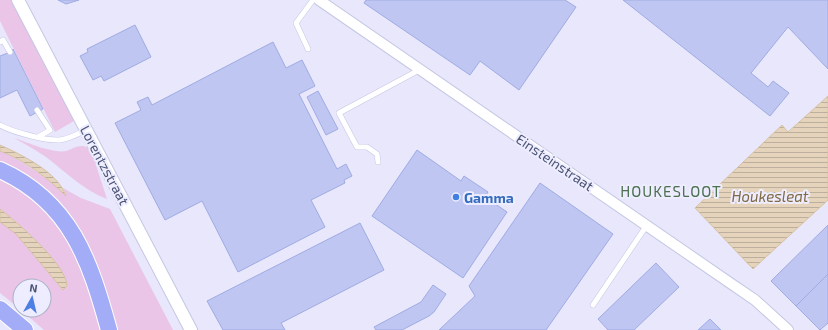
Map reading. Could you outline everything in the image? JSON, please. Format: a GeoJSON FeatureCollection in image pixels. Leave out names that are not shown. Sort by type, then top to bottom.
{"type":"FeatureCollection","features":[{"type":"Feature","properties":{"kind":"highway"},"geometry":{"type":"LineString","coordinates":[[0,170],[24,183],[50,204],[72,230],[88,262],[109,330]]}},
{"type":"Feature","properties":{"kind":"highway"},"geometry":{"type":"LineString","coordinates":[[0,309],[25,330]]}},
{"type":"Feature","properties":{"kind":"street","name":"Lorentzstraat"},"geometry":{"type":"LineString","coordinates":[[18,0],[191,330]]}},
{"type":"Feature","properties":{"kind":"street","name":"Einsteinstraat"},"geometry":{"type":"LineString","coordinates":[[319,0],[755,300],[788,330]]}},
{"type":"Feature","properties":{"kind":"lane"},"geometry":{"type":"LineString","coordinates":[[308,49],[296,23],[312,0]]}},
{"type":"Feature","properties":{"kind":"lane"},"geometry":{"type":"LineString","coordinates":[[0,42],[3,40],[10,52]]}},
{"type":"Feature","properties":{"kind":"lane"},"geometry":{"type":"LineString","coordinates":[[378,162],[377,154],[367,147],[357,147],[339,113],[419,70]]}},
{"type":"Feature","properties":{"kind":"lane"},"geometry":{"type":"LineString","coordinates":[[37,110],[50,130],[38,137]]}},
{"type":"Feature","properties":{"kind":"lane"},"geometry":{"type":"LineString","coordinates":[[0,125],[38,137],[60,140],[76,136],[86,130]]}},
{"type":"Feature","properties":{"kind":"lane"},"geometry":{"type":"LineString","coordinates":[[593,305],[647,225]]}},
{"type":"Feature","properties":{"kind":"shaded area"},"geometry":{"type":"Polygon","coordinates":[[[0,0],[11,0],[74,121],[55,132],[0,21],[0,0]]]}},
{"type":"Feature","properties":{"kind":"shaded area"},"geometry":{"type":"Polygon","coordinates":[[[14,138],[54,151],[66,151],[80,146],[89,148],[107,199],[82,186],[46,157],[14,138]]]}},
{"type":"Feature","properties":{"kind":"shaded area"},"geometry":{"type":"Polygon","coordinates":[[[0,151],[34,170],[66,195],[63,188],[81,198],[110,209],[173,330],[115,330],[89,256],[0,164],[0,151]]]}},
{"type":"Feature","properties":{"kind":"shaded area"},"geometry":{"type":"Polygon","coordinates":[[[0,178],[13,184],[36,200],[57,221],[74,245],[81,258],[106,330],[44,330],[30,318],[52,318],[52,278],[12,278],[12,303],[0,293],[0,222],[16,234],[66,286],[64,278],[50,256],[17,223],[0,209],[0,178]]]}},
{"type":"Feature","properties":{"kind":"water","name":"Houkesleat"},"geometry":{"type":"Polygon","coordinates":[[[828,96],[828,200],[753,269],[695,208],[782,125],[788,132],[828,96]]]}},
{"type":"Feature","properties":{"kind":"water"},"geometry":{"type":"Polygon","coordinates":[[[0,145],[38,165],[55,179],[62,187],[66,196],[35,170],[0,151],[0,145]]]}},
{"type":"Feature","properties":{"kind":"water"},"geometry":{"type":"Polygon","coordinates":[[[0,209],[40,244],[59,267],[65,277],[67,286],[63,290],[16,234],[0,222],[0,209]]]}},
{"type":"Feature","properties":{"kind":"building"},"geometry":{"type":"Polygon","coordinates":[[[58,0],[79,0],[66,4],[58,0]]]}},
{"type":"Feature","properties":{"kind":"building"},"geometry":{"type":"Polygon","coordinates":[[[366,0],[565,0],[576,7],[519,90],[480,61],[470,75],[364,3],[366,0]]]}},
{"type":"Feature","properties":{"kind":"building"},"geometry":{"type":"Polygon","coordinates":[[[623,0],[828,0],[828,69],[788,27],[751,73],[768,87],[773,81],[789,93],[770,116],[623,0]]]}},
{"type":"Feature","properties":{"kind":"building"},"geometry":{"type":"Polygon","coordinates":[[[135,25],[151,57],[104,81],[101,76],[93,80],[80,56],[88,52],[87,49],[135,25]]]}},
{"type":"Feature","properties":{"kind":"building"},"geometry":{"type":"Polygon","coordinates":[[[273,42],[286,68],[302,60],[315,86],[299,94],[337,169],[346,164],[352,176],[344,180],[345,183],[311,200],[325,227],[238,272],[202,201],[165,220],[115,123],[141,110],[137,102],[148,97],[152,105],[273,42]]]}},
{"type":"Feature","properties":{"kind":"building"},"geometry":{"type":"Polygon","coordinates":[[[13,49],[43,109],[30,116],[17,90],[0,98],[0,56],[13,51],[13,49]]]}},
{"type":"Feature","properties":{"kind":"building"},"geometry":{"type":"Polygon","coordinates":[[[318,91],[338,129],[326,135],[307,97],[318,91]]]}},
{"type":"Feature","properties":{"kind":"building"},"geometry":{"type":"Polygon","coordinates":[[[417,150],[461,181],[464,176],[488,192],[485,197],[507,212],[463,278],[372,216],[417,150]]]}},
{"type":"Feature","properties":{"kind":"building"},"geometry":{"type":"Polygon","coordinates":[[[540,183],[613,234],[546,330],[439,330],[475,296],[469,286],[540,183]]]}},
{"type":"Feature","properties":{"kind":"building"},"geometry":{"type":"Polygon","coordinates":[[[360,223],[384,270],[281,323],[285,330],[223,330],[207,301],[360,223]]]}},
{"type":"Feature","properties":{"kind":"building"},"geometry":{"type":"Polygon","coordinates":[[[828,225],[828,274],[796,306],[771,281],[828,225]]]}},
{"type":"Feature","properties":{"kind":"building"},"geometry":{"type":"Polygon","coordinates":[[[656,263],[679,287],[634,330],[608,330],[598,319],[656,263]]]}},
{"type":"Feature","properties":{"kind":"building"},"geometry":{"type":"Polygon","coordinates":[[[828,274],[828,323],[820,330],[796,306],[828,274]]]}},
{"type":"Feature","properties":{"kind":"building"},"geometry":{"type":"Polygon","coordinates":[[[433,285],[446,294],[434,312],[429,316],[402,330],[376,330],[374,327],[421,302],[433,285]]]}},
{"type":"Feature","properties":{"kind":"building"},"geometry":{"type":"Polygon","coordinates":[[[710,319],[721,330],[698,330],[710,319]]]}},
{"type":"Feature","properties":{"kind":"place","name":"Gamma"},"geometry":{"type":"Point","coordinates":[456,197]}},
{"type":"Feature","properties":{"kind":"district","name":"HOUKESLOOT"},"geometry":{"type":"Point","coordinates":[671,191]}}]}
